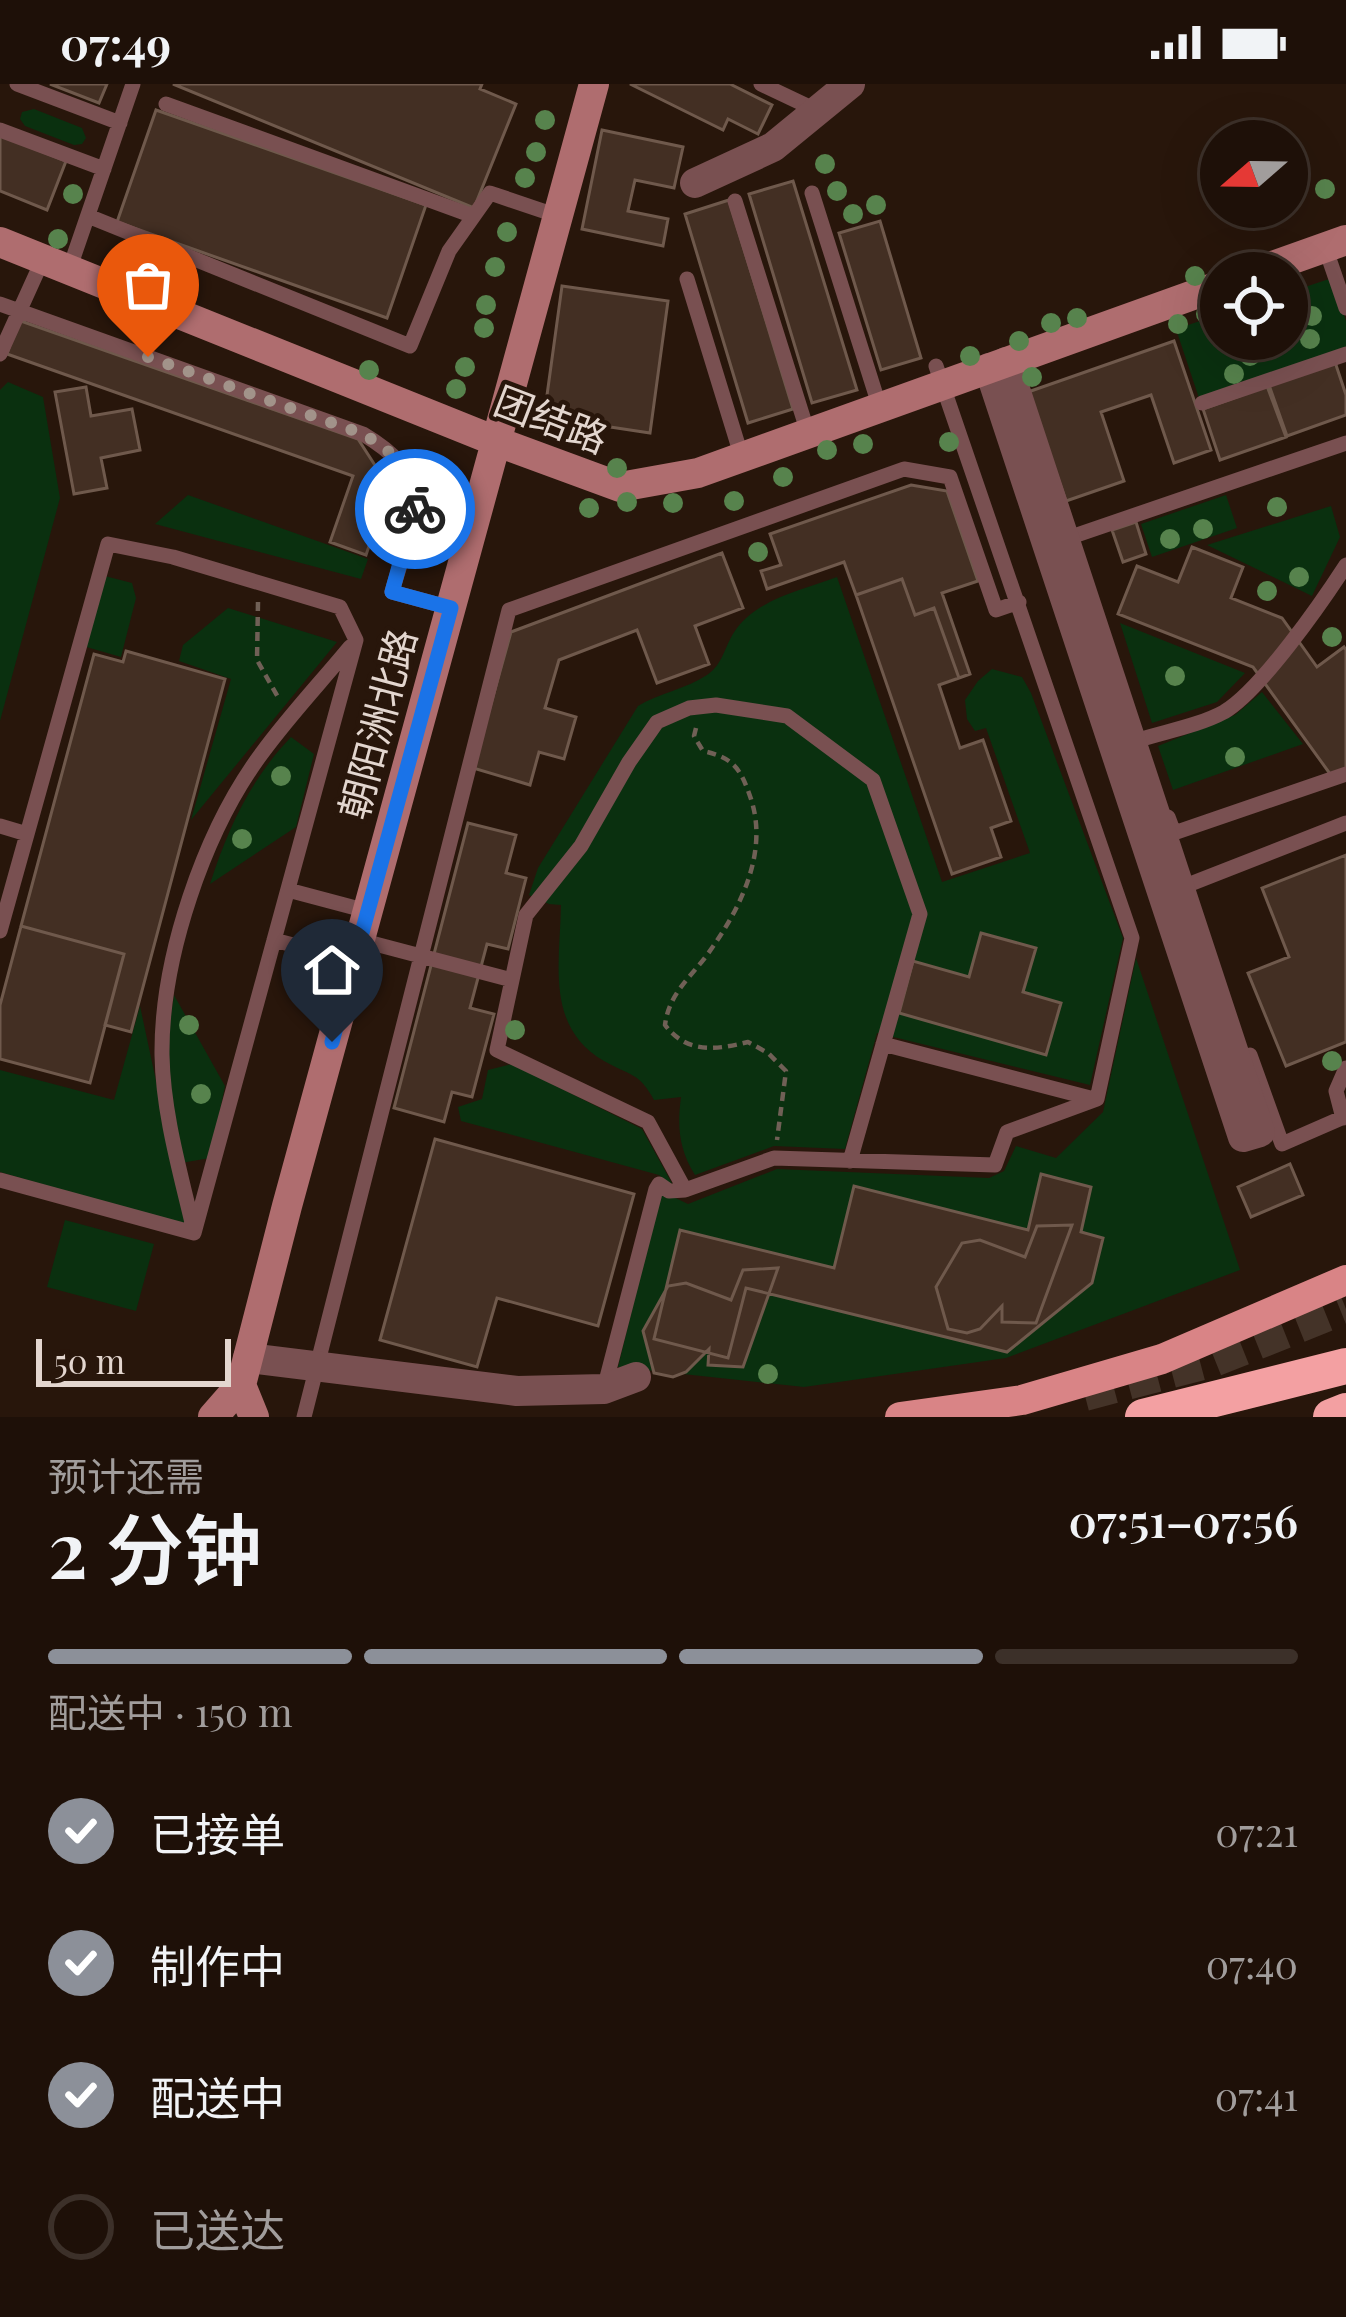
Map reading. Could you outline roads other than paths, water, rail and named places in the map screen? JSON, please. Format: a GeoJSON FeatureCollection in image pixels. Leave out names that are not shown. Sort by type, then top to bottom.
{"type":"FeatureCollection","features":[{"type":"Feature","properties":{"kind":"highway"},"geometry":{"type":"LineString","coordinates":[[1143,1417],[1346,1368]]}},
{"type":"Feature","properties":{"kind":"highway"},"geometry":{"type":"LineString","coordinates":[[1237,1417],[1346,1368]]}},
{"type":"Feature","properties":{"kind":"highway"},"geometry":{"type":"LineString","coordinates":[[1330,1417],[1346,1411]]}},
{"type":"Feature","properties":{"kind":"main road","name":"朝阳洲北路"},"geometry":{"type":"LineString","coordinates":[[213,1417],[245,1371],[594,84]]}},
{"type":"Feature","properties":{"kind":"main road","name":"团结路"},"geometry":{"type":"LineString","coordinates":[[0,242],[620,487],[698,473],[880,408],[941,375],[998,365],[1200,293]]}},
{"type":"Feature","properties":{"kind":"main road"},"geometry":{"type":"LineString","coordinates":[[900,1417],[1022,1400],[1162,1359],[1346,1280]]}},
{"type":"Feature","properties":{"kind":"main road"},"geometry":{"type":"LineString","coordinates":[[245,1371],[254,1417]]}},
{"type":"Feature","properties":{"kind":"street"},"geometry":{"type":"LineString","coordinates":[[694,183],[773,147],[850,84]]}},
{"type":"Feature","properties":{"kind":"street"},"geometry":{"type":"LineString","coordinates":[[998,365],[1069,538],[1260,1132],[1243,1137],[998,365]]}},
{"type":"Feature","properties":{"kind":"street"},"geometry":{"type":"LineString","coordinates":[[245,1371],[317,1364],[517,1390],[604,1389],[636,1378]]}},
{"type":"Feature","properties":{"kind":"lane"},"geometry":{"type":"LineString","coordinates":[[17,84],[120,123]]}},
{"type":"Feature","properties":{"kind":"lane"},"geometry":{"type":"LineString","coordinates":[[0,354],[20,311],[88,216],[133,84]]}},
{"type":"Feature","properties":{"kind":"lane"},"geometry":{"type":"LineString","coordinates":[[761,84],[820,112]]}},
{"type":"Feature","properties":{"kind":"lane"},"geometry":{"type":"LineString","coordinates":[[166,104],[473,217]]}},
{"type":"Feature","properties":{"kind":"lane"},"geometry":{"type":"LineString","coordinates":[[0,130],[104,170]]}},
{"type":"Feature","properties":{"kind":"lane"},"geometry":{"type":"LineString","coordinates":[[88,216],[410,346],[448,250],[490,193],[559,216]]}},
{"type":"Feature","properties":{"kind":"lane"},"geometry":{"type":"LineString","coordinates":[[812,194],[880,408]]}},
{"type":"Feature","properties":{"kind":"lane"},"geometry":{"type":"LineString","coordinates":[[735,201],[808,433]]}},
{"type":"Feature","properties":{"kind":"lane"},"geometry":{"type":"LineString","coordinates":[[1336,243],[1346,308]]}},
{"type":"Feature","properties":{"kind":"lane"},"geometry":{"type":"LineString","coordinates":[[687,279],[742,458]]}},
{"type":"Feature","properties":{"kind":"lane"},"geometry":{"type":"LineString","coordinates":[[0,304],[363,434],[388,449],[411,477],[418,497],[392,592],[451,608]]}},
{"type":"Feature","properties":{"kind":"lane"},"geometry":{"type":"LineString","coordinates":[[1202,403],[1346,354]]}},
{"type":"Feature","properties":{"kind":"lane"},"geometry":{"type":"LineString","coordinates":[[941,375],[1132,938],[1097,1100]]}},
{"type":"Feature","properties":{"kind":"lane"},"geometry":{"type":"LineString","coordinates":[[1346,443],[1069,538],[1174,833],[1346,775]]}},
{"type":"Feature","properties":{"kind":"lane"},"geometry":{"type":"LineString","coordinates":[[304,1417],[509,610],[904,469],[950,478],[996,610],[1019,602]]}},
{"type":"Feature","properties":{"kind":"lane"},"geometry":{"type":"LineString","coordinates":[[0,931],[108,544],[173,556],[340,607],[356,640],[194,1233]]}},
{"type":"Feature","properties":{"kind":"lane"},"geometry":{"type":"LineString","coordinates":[[1142,740],[1223,712],[1313,614],[1346,565]]}},
{"type":"Feature","properties":{"kind":"lane"},"geometry":{"type":"LineString","coordinates":[[194,1233],[170,1126],[162,1060],[164,1006],[190,903],[218,824],[260,755],[356,640]]}},
{"type":"Feature","properties":{"kind":"lane"},"geometry":{"type":"LineString","coordinates":[[685,1190],[648,1122],[496,1050],[526,915],[581,846],[628,761],[657,722],[689,708],[716,705],[787,716],[873,780],[920,914],[850,1161]]}},
{"type":"Feature","properties":{"kind":"lane"},"geometry":{"type":"LineString","coordinates":[[1180,888],[1346,823]]}},
{"type":"Feature","properties":{"kind":"lane"},"geometry":{"type":"LineString","coordinates":[[0,826],[27,834]]}},
{"type":"Feature","properties":{"kind":"lane"},"geometry":{"type":"LineString","coordinates":[[288,890],[360,937],[512,980]]}},
{"type":"Feature","properties":{"kind":"lane"},"geometry":{"type":"LineString","coordinates":[[274,940],[360,937]]}},
{"type":"Feature","properties":{"kind":"lane"},"geometry":{"type":"LineString","coordinates":[[883,1044],[1097,1100]]}},
{"type":"Feature","properties":{"kind":"lane"},"geometry":{"type":"LineString","coordinates":[[1250,1055],[1282,1144],[1345,1117],[1336,1091],[1346,1068]]}},
{"type":"Feature","properties":{"kind":"lane"},"geometry":{"type":"LineString","coordinates":[[604,1389],[659,1184],[669,1191],[685,1190],[774,1158],[995,1165],[1007,1132],[1097,1100]]}},
{"type":"Feature","properties":{"kind":"lane"},"geometry":{"type":"LineString","coordinates":[[0,1180],[194,1233]]}},
{"type":"Feature","properties":{"kind":"tunnel"},"geometry":{"type":"LineString","coordinates":[[1085,1396],[1214,1362],[1346,1309]]}}]}
